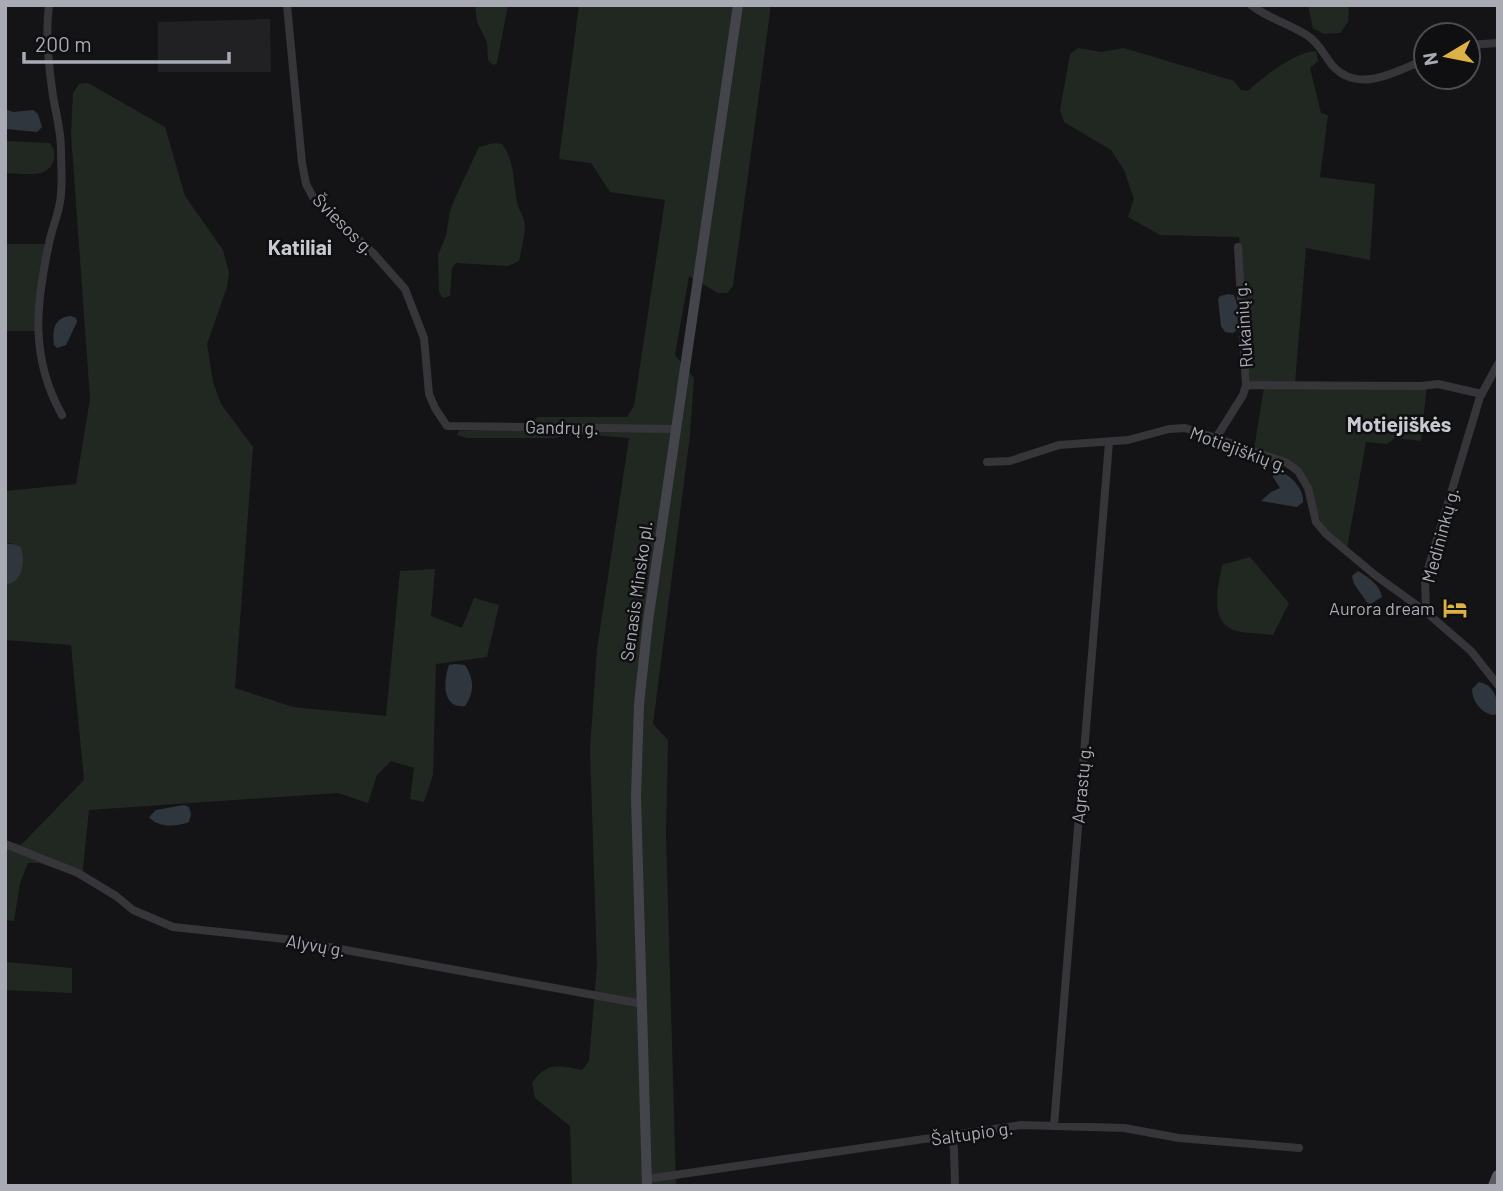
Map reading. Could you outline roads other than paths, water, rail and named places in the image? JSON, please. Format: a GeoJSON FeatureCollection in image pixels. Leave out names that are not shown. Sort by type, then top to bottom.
{"type":"FeatureCollection","features":[{"type":"Feature","properties":{"kind":"highway"},"geometry":{"type":"LineString","coordinates":[[1494,1186],[1498,1175]]}},
{"type":"Feature","properties":{"kind":"main road","name":"Senasis Minsko pl."},"geometry":{"type":"LineString","coordinates":[[647,1182],[636,797],[639,704],[648,621],[738,5]]}},
{"type":"Feature","properties":{"kind":"street"},"geometry":{"type":"LineString","coordinates":[[49,5],[47,20],[53,93],[61,139],[61,183],[60,201],[37,311],[38,340],[44,372],[52,398],[62,415]]}},
{"type":"Feature","properties":{"kind":"street","name":"Šviesos g."},"geometry":{"type":"LineString","coordinates":[[287,5],[306,184],[313,197],[374,254],[405,289],[424,338],[429,394],[447,426]]}},
{"type":"Feature","properties":{"kind":"street"},"geometry":{"type":"LineString","coordinates":[[1251,5],[1267,17],[1308,36],[1345,76],[1379,79],[1412,65]]}},
{"type":"Feature","properties":{"kind":"street","name":"Rukainių g."},"geometry":{"type":"LineString","coordinates":[[1216,438],[1243,395],[1246,385],[1238,247]]}},
{"type":"Feature","properties":{"kind":"street","name":"Medininkų g."},"geometry":{"type":"LineString","coordinates":[[1426,612],[1425,579],[1482,394],[1498,364]]}},
{"type":"Feature","properties":{"kind":"street"},"geometry":{"type":"LineString","coordinates":[[1246,385],[1438,384],[1482,394]]}},
{"type":"Feature","properties":{"kind":"street","name":"Gandrų g."},"geometry":{"type":"LineString","coordinates":[[447,426],[677,429]]}},
{"type":"Feature","properties":{"kind":"street","name":"Motiejiškių g."},"geometry":{"type":"LineString","coordinates":[[987,462],[1010,461],[1059,445],[1128,440],[1169,429],[1185,428],[1216,438],[1287,463],[1298,471],[1307,488],[1316,522],[1326,534],[1375,575],[1426,612]]}},
{"type":"Feature","properties":{"kind":"street","name":"Agrastų g."},"geometry":{"type":"LineString","coordinates":[[1054,1125],[1108,442]]}},
{"type":"Feature","properties":{"kind":"street"},"geometry":{"type":"LineString","coordinates":[[1426,612],[1471,651],[1498,684]]}},
{"type":"Feature","properties":{"kind":"street","name":"Alyvų g."},"geometry":{"type":"LineString","coordinates":[[5,844],[78,873],[116,896],[133,910],[151,920],[173,927],[285,939],[643,1004]]}},
{"type":"Feature","properties":{"kind":"street","name":"Šaltupio g."},"geometry":{"type":"LineString","coordinates":[[647,1182],[1021,1125],[1124,1128],[1179,1138],[1299,1148]]}},
{"type":"Feature","properties":{"kind":"street"},"geometry":{"type":"LineString","coordinates":[[951,1136],[955,1186]]}},
{"type":"Feature","properties":{"kind":"place","name":"Aurora dream"},"geometry":{"type":"Point","coordinates":[1455,608]}},
{"type":"Feature","properties":{"kind":"district","name":"Katiliai"},"geometry":{"type":"Point","coordinates":[300,246]}},
{"type":"Feature","properties":{"kind":"district","name":"Motiejiškės"},"geometry":{"type":"Point","coordinates":[1399,423]}}]}
